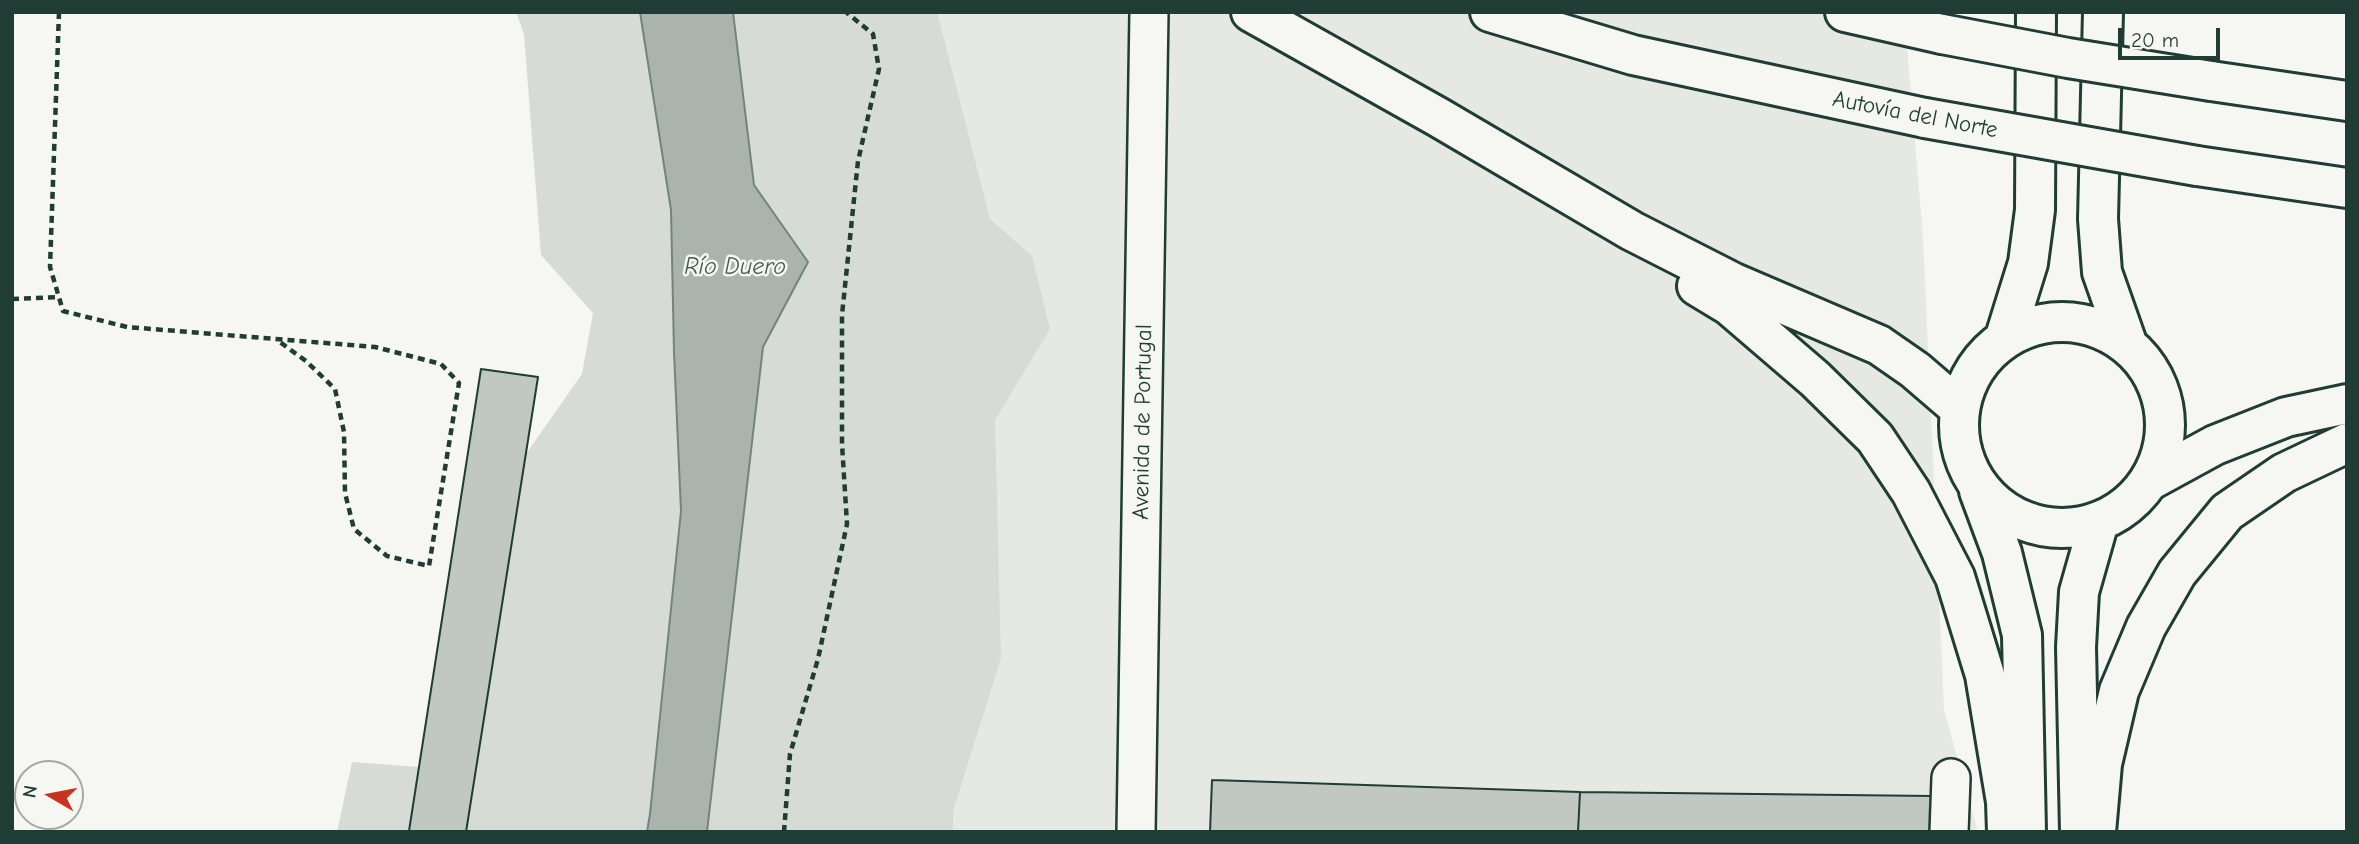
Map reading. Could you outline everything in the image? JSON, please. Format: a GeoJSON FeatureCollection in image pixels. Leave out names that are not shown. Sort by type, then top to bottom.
{"type":"FeatureCollection","features":[{"type":"Feature","properties":{"kind":"highway"},"geometry":{"type":"LineString","coordinates":[[1251,12],[1632,231],[1734,283],[1879,345],[1915,370],[1958,407]]}},
{"type":"Feature","properties":{"kind":"highway","name":"Autovía del Norte"},"geometry":{"type":"LineString","coordinates":[[1490,12],[1633,55],[1925,118],[2197,166],[2347,188]]}},
{"type":"Feature","properties":{"kind":"highway"},"geometry":{"type":"LineString","coordinates":[[1845,12],[2068,58],[2347,101]]}},
{"type":"Feature","properties":{"kind":"highway"},"geometry":{"type":"LineString","coordinates":[[2005,337],[2028,263],[2035,210],[2036,12]]}},
{"type":"Feature","properties":{"kind":"highway"},"geometry":{"type":"LineString","coordinates":[[2103,12],[2098,219],[2102,272],[2127,343]]}},
{"type":"Feature","properties":{"kind":"highway"},"geometry":{"type":"LineString","coordinates":[[1632,231],[1663,265],[1730,306],[1815,379],[1875,438],[1910,492],[1955,577],[1985,675],[2006,802],[2007,832]]}},
{"type":"Feature","properties":{"kind":"highway"},"geometry":{"type":"LineString","coordinates":[[2026,832],[2022,635],[2003,553],[1979,489],[1960,449],[1958,407],[1981,359],[2005,337],[2043,321],[2085,323],[2127,343],[2150,368],[2163,402],[2164,444],[2149,481]]}},
{"type":"Feature","properties":{"kind":"highway"},"geometry":{"type":"LineString","coordinates":[[1979,489],[2012,517],[2049,528],[2078,530],[2098,525],[2124,508],[2149,481],[2215,445],[2275,421],[2347,404]]}},
{"type":"Feature","properties":{"kind":"highway"},"geometry":{"type":"LineString","coordinates":[[2096,832],[2102,764],[2119,691],[2146,627],[2177,573],[2227,512],[2284,473],[2347,443]]}},
{"type":"Feature","properties":{"kind":"highway"},"geometry":{"type":"LineString","coordinates":[[2080,832],[2076,647],[2079,592],[2098,525]]}},
{"type":"Feature","properties":{"kind":"street","name":"Avenida de Portugal"},"geometry":{"type":"LineString","coordinates":[[1136,832],[1149,12]]}},
{"type":"Feature","properties":{"kind":"street"},"geometry":{"type":"LineString","coordinates":[[1949,832],[1951,778]]}},
{"type":"Feature","properties":{"kind":"path"},"geometry":{"type":"LineString","coordinates":[[59,12],[50,267],[62,311],[127,327],[375,347],[441,364],[459,383],[429,566],[387,556],[354,529],[345,493],[344,432],[335,389],[306,361],[277,340]]}},
{"type":"Feature","properties":{"kind":"path"},"geometry":{"type":"LineString","coordinates":[[784,832],[790,754],[818,659],[847,524],[842,444],[842,315],[858,161],[879,69],[873,34],[846,12]]}},
{"type":"Feature","properties":{"kind":"path"},"geometry":{"type":"LineString","coordinates":[[12,299],[59,297]]}},
{"type":"Feature","properties":{"kind":"shaded area"},"geometry":{"type":"Polygon","coordinates":[[[516,12],[640,12],[671,210],[681,511],[647,832],[466,832],[526,454],[582,374],[593,313],[541,255],[524,34],[516,12]]]}},
{"type":"Feature","properties":{"kind":"shaded area"},"geometry":{"type":"Polygon","coordinates":[[[733,12],[937,12],[990,219],[1032,256],[1050,329],[995,420],[1001,658],[953,811],[953,832],[707,832],[763,347],[808,262],[754,185],[733,12]]]}},
{"type":"Feature","properties":{"kind":"shaded area"},"geometry":{"type":"Polygon","coordinates":[[[937,12],[1904,12],[1923,237],[1944,710],[1978,832],[911,832],[937,12]]]}},
{"type":"Feature","properties":{"kind":"shaded area"},"geometry":{"type":"Polygon","coordinates":[[[352,762],[419,767],[409,831],[412,832],[337,832],[352,762]]]}},
{"type":"Feature","properties":{"kind":"water","name":"Río Duero"},"geometry":{"type":"Polygon","coordinates":[[[640,12],[733,12],[754,185],[808,262],[763,347],[707,832],[647,832],[681,511],[671,210],[640,12]]]}},
{"type":"Feature","properties":{"kind":"building"},"geometry":{"type":"Polygon","coordinates":[[[481,369],[538,377],[466,832],[412,832],[409,831],[481,369]]]}},
{"type":"Feature","properties":{"kind":"building"},"geometry":{"type":"Polygon","coordinates":[[[1212,780],[1580,792],[1578,832],[1210,832],[1212,780]]]}},
{"type":"Feature","properties":{"kind":"building"},"geometry":{"type":"Polygon","coordinates":[[[1580,792],[1933,796],[1933,832],[1578,832],[1580,792]]]}}]}
